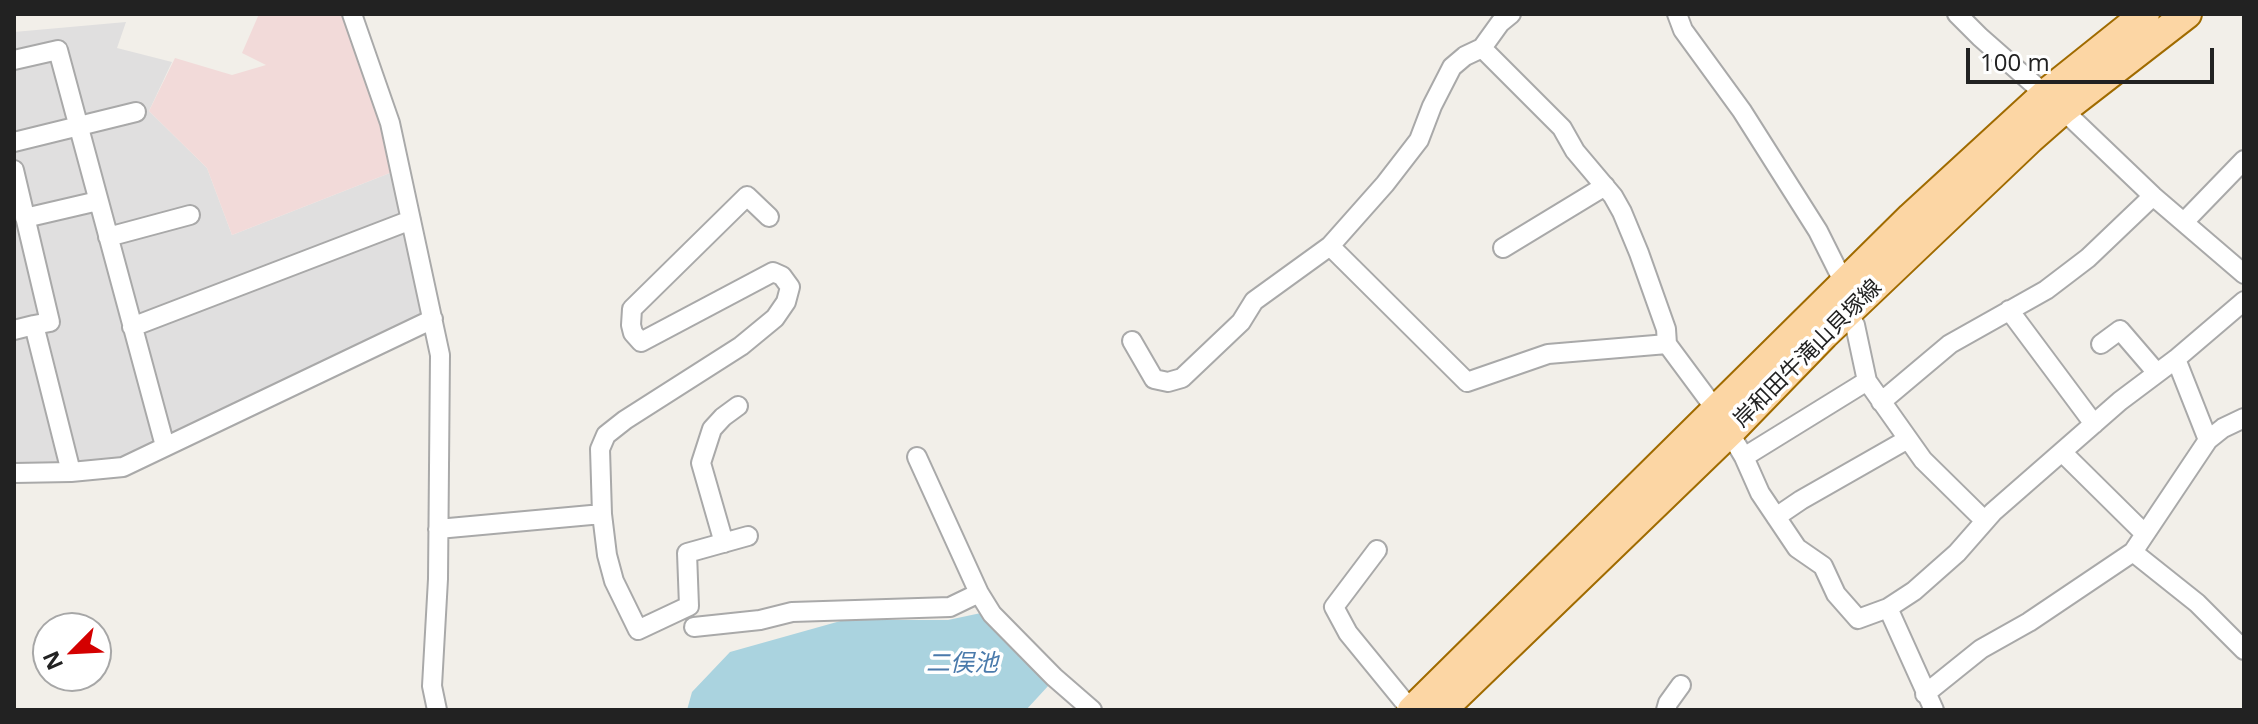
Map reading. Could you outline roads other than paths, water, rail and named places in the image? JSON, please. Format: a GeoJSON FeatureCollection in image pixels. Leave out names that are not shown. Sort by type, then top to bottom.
{"type":"FeatureCollection","features":[{"type":"Feature","properties":{"kind":"main road","name":"岸和田牛滝山貝塚線"},"geometry":{"type":"LineString","coordinates":[[1411,710],[1723,421],[1847,313],[2145,14]]}},
{"type":"Feature","properties":{"kind":"main road","name":"岸和田牛滝山貝塚線"},"geometry":{"type":"LineString","coordinates":[[1442,710],[1723,421],[1844,283],[1911,217],[2054,102],[2187,14]]}},
{"type":"Feature","properties":{"kind":"street"},"geometry":{"type":"LineString","coordinates":[[352,14],[390,123],[440,355],[432,686],[437,710]]}},
{"type":"Feature","properties":{"kind":"street"},"geometry":{"type":"LineString","coordinates":[[1132,341],[1154,379],[1168,382],[1182,378],[1241,322],[1254,301],[1330,246],[1419,140],[1452,67],[1482,48],[1500,23],[1511,14]]}},
{"type":"Feature","properties":{"kind":"street"},"geometry":{"type":"LineString","coordinates":[[1677,14],[1683,30],[1742,111],[1818,231],[1844,283]]}},
{"type":"Feature","properties":{"kind":"street"},"geometry":{"type":"LineString","coordinates":[[1957,14],[2153,196],[2244,274]]}},
{"type":"Feature","properties":{"kind":"street"},"geometry":{"type":"LineString","coordinates":[[1482,48],[1562,128],[1575,151],[1605,186],[1628,226],[1666,329],[1667,344],[1723,421],[1760,493],[1797,548],[1823,566],[1836,594],[1858,619],[1888,608],[1914,591],[1957,553],[1985,521],[2062,452],[2244,301]]}},
{"type":"Feature","properties":{"kind":"street"},"geometry":{"type":"LineString","coordinates":[[14,60],[58,50],[165,446]]}},
{"type":"Feature","properties":{"kind":"street"},"geometry":{"type":"LineString","coordinates":[[14,142],[136,112]]}},
{"type":"Feature","properties":{"kind":"street"},"geometry":{"type":"LineString","coordinates":[[2184,222],[2244,160]]}},
{"type":"Feature","properties":{"kind":"street"},"geometry":{"type":"LineString","coordinates":[[14,170],[50,322],[14,330]]}},
{"type":"Feature","properties":{"kind":"street"},"geometry":{"type":"LineString","coordinates":[[1503,248],[1605,186]]}},
{"type":"Feature","properties":{"kind":"street"},"geometry":{"type":"LineString","coordinates":[[748,536],[687,553],[689,606],[638,630],[614,581],[607,555],[600,449],[606,435],[625,420],[741,346],[775,318],[786,302],[790,287],[782,276],[773,272],[641,342],[633,333],[632,309],[747,196],[769,217]]}},
{"type":"Feature","properties":{"kind":"street"},"geometry":{"type":"LineString","coordinates":[[1881,402],[1950,344],[2046,290],[2088,258],[2153,196]]}},
{"type":"Feature","properties":{"kind":"street"},"geometry":{"type":"LineString","coordinates":[[25,218],[98,201]]}},
{"type":"Feature","properties":{"kind":"street"},"geometry":{"type":"LineString","coordinates":[[108,237],[190,215]]}},
{"type":"Feature","properties":{"kind":"street"},"geometry":{"type":"LineString","coordinates":[[132,327],[411,220]]}},
{"type":"Feature","properties":{"kind":"street"},"geometry":{"type":"LineString","coordinates":[[1330,246],[1467,382],[1548,354],[1667,344]]}},
{"type":"Feature","properties":{"kind":"street"},"geometry":{"type":"LineString","coordinates":[[2009,310],[2094,424]]}},
{"type":"Feature","properties":{"kind":"street"},"geometry":{"type":"LineString","coordinates":[[1847,313],[1855,325],[1867,381],[1923,460],[1985,521]]}},
{"type":"Feature","properties":{"kind":"street"},"geometry":{"type":"LineString","coordinates":[[14,473],[123,467],[433,319]]}},
{"type":"Feature","properties":{"kind":"street"},"geometry":{"type":"LineString","coordinates":[[34,325],[71,472]]}},
{"type":"Feature","properties":{"kind":"street"},"geometry":{"type":"LineString","coordinates":[[2101,344],[2120,330],[2157,373]]}},
{"type":"Feature","properties":{"kind":"street"},"geometry":{"type":"LineString","coordinates":[[2176,359],[2208,440]]}},
{"type":"Feature","properties":{"kind":"street"},"geometry":{"type":"LineString","coordinates":[[1744,457],[1867,381]]}},
{"type":"Feature","properties":{"kind":"street"},"geometry":{"type":"LineString","coordinates":[[724,543],[701,463],[712,429],[738,406]]}},
{"type":"Feature","properties":{"kind":"street"},"geometry":{"type":"LineString","coordinates":[[1888,608],[1929,702],[1981,649],[2029,622],[2133,552],[2208,440],[2223,428],[2244,418]]}},
{"type":"Feature","properties":{"kind":"street"},"geometry":{"type":"LineString","coordinates":[[1776,517],[1908,439]]}},
{"type":"Feature","properties":{"kind":"street"},"geometry":{"type":"LineString","coordinates":[[2062,452],[2145,534]]}},
{"type":"Feature","properties":{"kind":"street"},"geometry":{"type":"LineString","coordinates":[[917,457],[979,593],[992,614],[1054,677],[1092,710]]}},
{"type":"Feature","properties":{"kind":"street"},"geometry":{"type":"LineString","coordinates":[[438,529],[602,514]]}},
{"type":"Feature","properties":{"kind":"street"},"geometry":{"type":"LineString","coordinates":[[1377,550],[1334,607],[1348,633],[1411,710]]}},
{"type":"Feature","properties":{"kind":"street"},"geometry":{"type":"LineString","coordinates":[[2133,552],[2197,603],[2244,650]]}},
{"type":"Feature","properties":{"kind":"street"},"geometry":{"type":"LineString","coordinates":[[694,627],[760,620],[792,612],[950,607],[979,593]]}},
{"type":"Feature","properties":{"kind":"street"},"geometry":{"type":"LineString","coordinates":[[1666,710],[1681,685]]}},
{"type":"Feature","properties":{"kind":"water","name":"二俣池"},"geometry":{"type":"Polygon","coordinates":[[[981,613],[1049,685],[1026,710],[687,710],[692,692],[730,652],[844,620],[948,620],[981,613]]]}}]}
